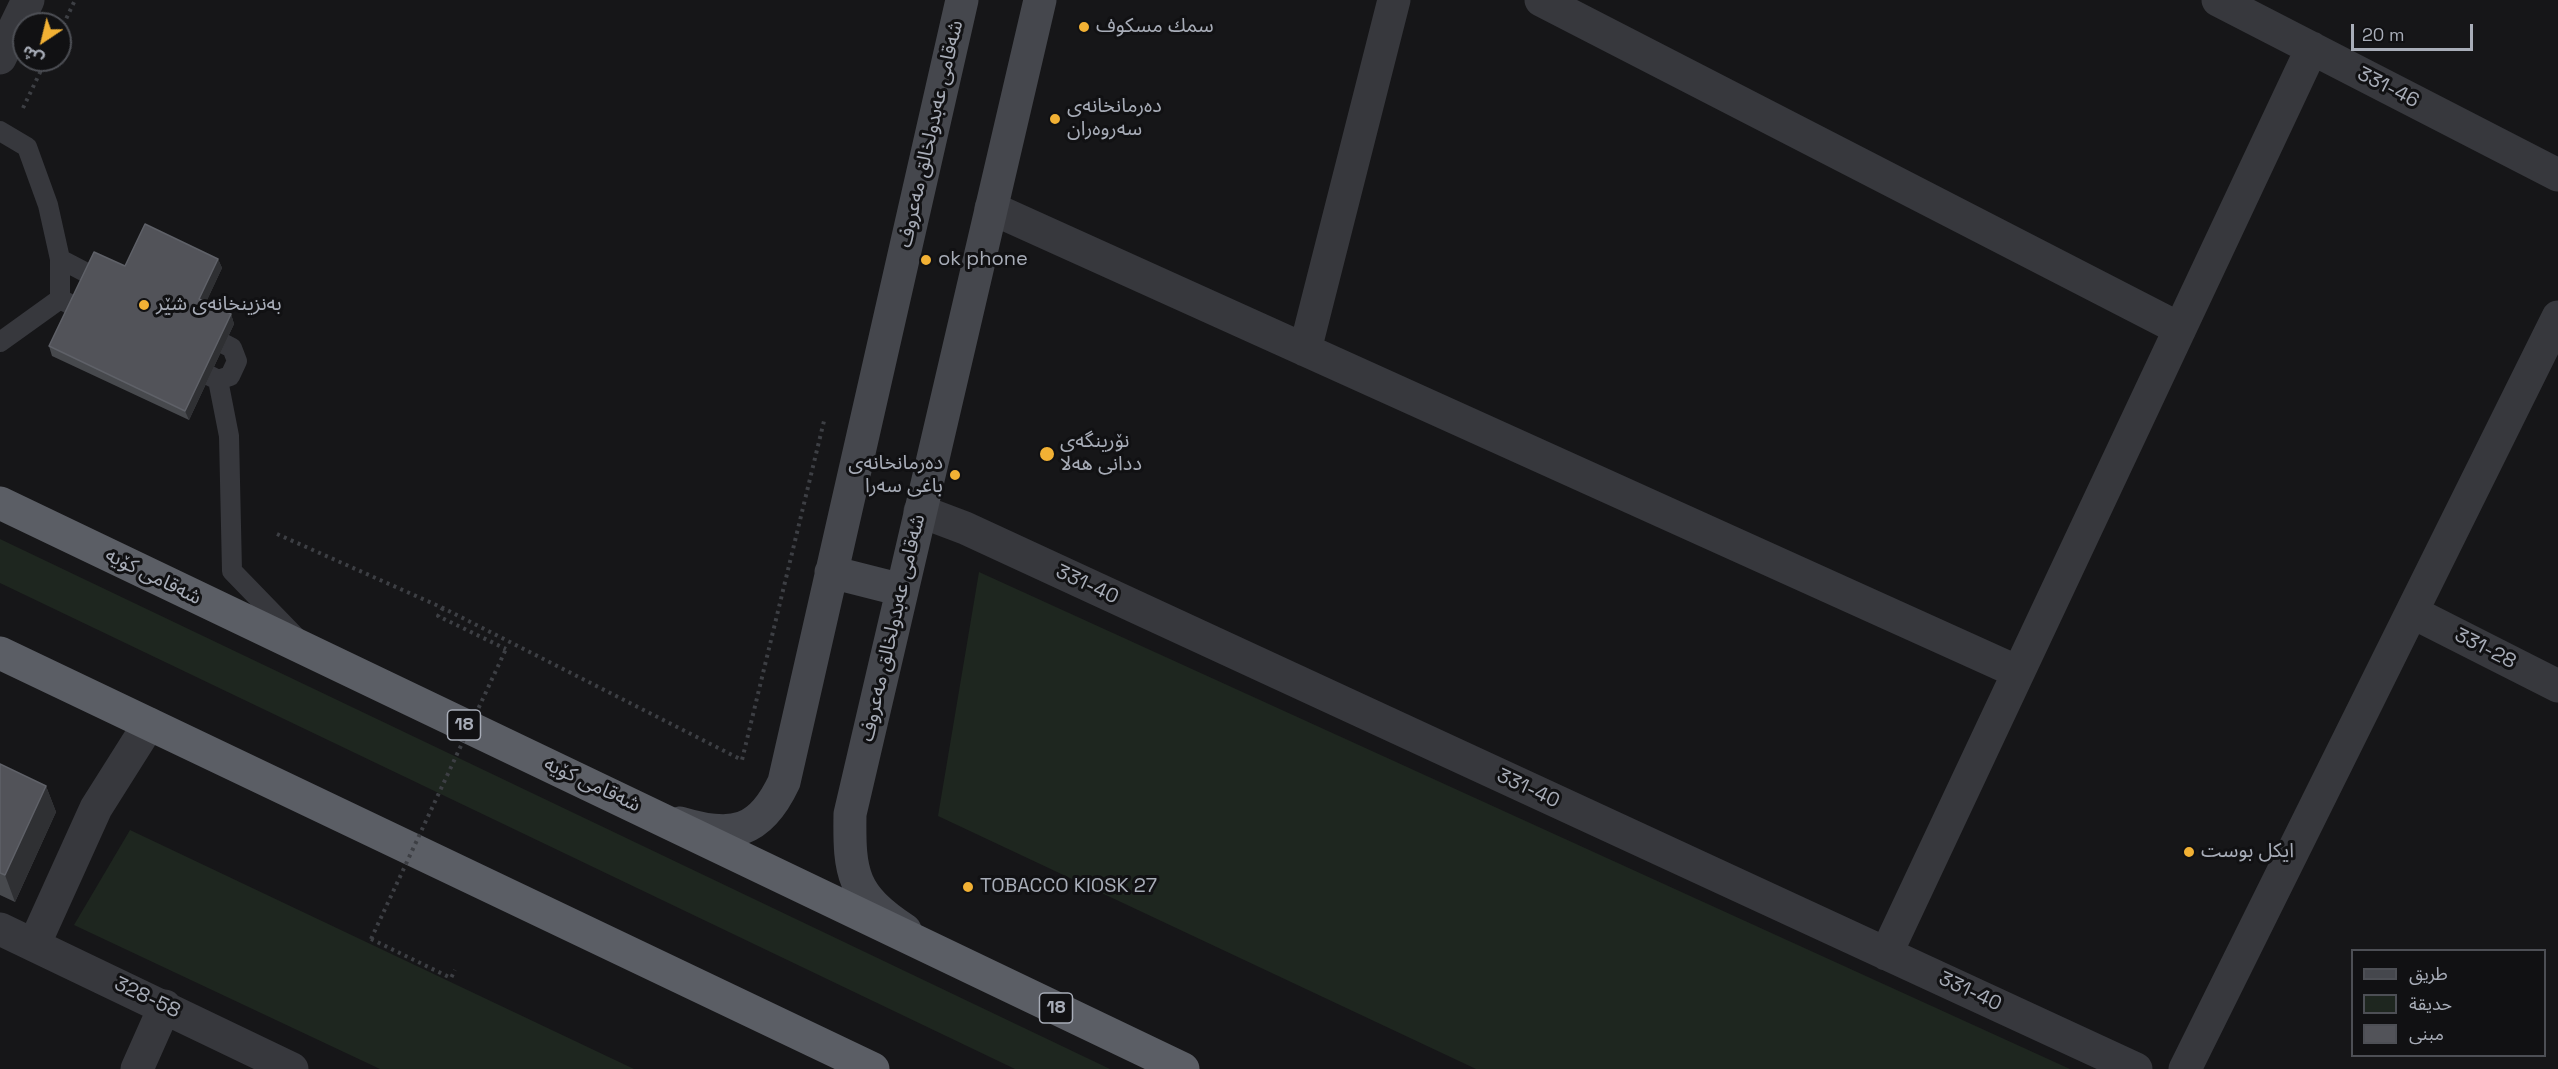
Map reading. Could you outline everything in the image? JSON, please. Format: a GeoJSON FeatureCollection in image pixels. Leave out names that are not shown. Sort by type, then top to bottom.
{"type":"FeatureCollection","features":[{"type":"Feature","properties":{"kind":"highway","name":"شەقامی کۆیە"},"geometry":{"type":"LineString","coordinates":[[0,503],[1183,1069]]}},
{"type":"Feature","properties":{"kind":"highway"},"geometry":{"type":"LineString","coordinates":[[0,654],[873,1069]]}},
{"type":"Feature","properties":{"kind":"main road","name":"شەقامی عەبدولخالق مەعروف"},"geometry":{"type":"LineString","coordinates":[[653,814],[704,830],[734,832],[756,824],[773,806],[784,782],[962,0]]}},
{"type":"Feature","properties":{"kind":"main road","name":"شەقامی عەبدولخالق مەعروف"},"geometry":{"type":"LineString","coordinates":[[928,946],[886,917],[860,888],[849,859],[850,814],[1040,0]]}},
{"type":"Feature","properties":{"kind":"main road"},"geometry":{"type":"LineString","coordinates":[[831,573],[902,590]]}},
{"type":"Feature","properties":{"kind":"street"},"geometry":{"type":"LineString","coordinates":[[0,58],[28,0]]}},
{"type":"Feature","properties":{"kind":"street"},"geometry":{"type":"LineString","coordinates":[[1305,350],[1394,0]]}},
{"type":"Feature","properties":{"kind":"street"},"geometry":{"type":"LineString","coordinates":[[1541,0],[2180,329]]}},
{"type":"Feature","properties":{"kind":"street","name":"331-46"},"geometry":{"type":"LineString","coordinates":[[2218,0],[2558,175]]}},
{"type":"Feature","properties":{"kind":"street"},"geometry":{"type":"LineString","coordinates":[[1886,954],[2312,48]]}},
{"type":"Feature","properties":{"kind":"street"},"geometry":{"type":"LineString","coordinates":[[991,208],[2018,672]]}},
{"type":"Feature","properties":{"kind":"street"},"geometry":{"type":"LineString","coordinates":[[2185,1069],[2556,325]]}},
{"type":"Feature","properties":{"kind":"street","name":"331-40"},"geometry":{"type":"LineString","coordinates":[[920,511],[964,528],[2136,1069]]}},
{"type":"Feature","properties":{"kind":"street","name":"331-28"},"geometry":{"type":"LineString","coordinates":[[2412,612],[2558,686]]}},
{"type":"Feature","properties":{"kind":"street"},"geometry":{"type":"LineString","coordinates":[[34,945],[96,808],[149,724]]}},
{"type":"Feature","properties":{"kind":"street","name":"328-58"},"geometry":{"type":"LineString","coordinates":[[0,929],[165,1006],[292,1069]]}},
{"type":"Feature","properties":{"kind":"street"},"geometry":{"type":"LineString","coordinates":[[137,1069],[165,1006]]}},
{"type":"Feature","properties":{"kind":"lane"},"geometry":{"type":"LineString","coordinates":[[5,134],[27,147],[48,205],[60,258],[60,299]]}},
{"type":"Feature","properties":{"kind":"lane"},"geometry":{"type":"LineString","coordinates":[[60,258],[121,290]]}},
{"type":"Feature","properties":{"kind":"lane"},"geometry":{"type":"LineString","coordinates":[[60,299],[112,326]]}},
{"type":"Feature","properties":{"kind":"lane"},"geometry":{"type":"LineString","coordinates":[[0,342],[60,299]]}},
{"type":"Feature","properties":{"kind":"lane"},"geometry":{"type":"LineString","coordinates":[[165,353],[218,380],[230,376],[237,361],[232,348],[181,322]]}},
{"type":"Feature","properties":{"kind":"lane"},"geometry":{"type":"LineString","coordinates":[[218,380],[229,436],[233,516],[232,571],[312,654]]}},
{"type":"Feature","properties":{"kind":"path"},"geometry":{"type":"LineString","coordinates":[[5,134],[39,72]]}},
{"type":"Feature","properties":{"kind":"path"},"geometry":{"type":"LineString","coordinates":[[277,534],[442,608],[742,760]]}},
{"type":"Feature","properties":{"kind":"path"},"geometry":{"type":"LineString","coordinates":[[442,608],[438,616],[506,649],[370,939],[451,978],[455,970]]}},
{"type":"Feature","properties":{"kind":"green space"},"geometry":{"type":"Polygon","coordinates":[[[0,539],[1110,1069],[1015,1069],[0,583],[0,539]]]}},
{"type":"Feature","properties":{"kind":"green space"},"geometry":{"type":"Polygon","coordinates":[[[979,572],[2070,1069],[1476,1069],[938,816],[979,572]]]}},
{"type":"Feature","properties":{"kind":"green space"},"geometry":{"type":"Polygon","coordinates":[[[130,830],[634,1069],[380,1069],[74,925],[130,830]]]}},
{"type":"Feature","properties":{"kind":"building"},"geometry":{"type":"Polygon","coordinates":[[[145,224],[218,259],[199,299],[231,314],[185,411],[49,346],[94,252],[125,266],[145,224]]]}},
{"type":"Feature","properties":{"kind":"building"},"geometry":{"type":"Polygon","coordinates":[[[0,764],[46,786],[5,875],[0,873],[0,764]]]}},
{"type":"Feature","properties":{"kind":"place","name":"سمك مسكوف"},"geometry":{"type":"Point","coordinates":[1084,27]}},
{"type":"Feature","properties":{"kind":"place","name":"دەرمانخانەی سەروەران"},"geometry":{"type":"Point","coordinates":[1055,119]}},
{"type":"Feature","properties":{"kind":"place","name":"ok phone"},"geometry":{"type":"Point","coordinates":[926,260]}},
{"type":"Feature","properties":{"kind":"place","name":"بەنزینخانەی شێر"},"geometry":{"type":"Point","coordinates":[144,305]}},
{"type":"Feature","properties":{"kind":"place","name":"نۆرینگەی ددانی هەلا"},"geometry":{"type":"Point","coordinates":[1047,454]}},
{"type":"Feature","properties":{"kind":"place","name":"دەرمانخانەی باغی سەرا"},"geometry":{"type":"Point","coordinates":[955,475]}},
{"type":"Feature","properties":{"kind":"place","name":"ايكل بوست"},"geometry":{"type":"Point","coordinates":[2189,852]}},
{"type":"Feature","properties":{"kind":"place","name":"TOBACCO KIOSK 27"},"geometry":{"type":"Point","coordinates":[968,887]}}]}
